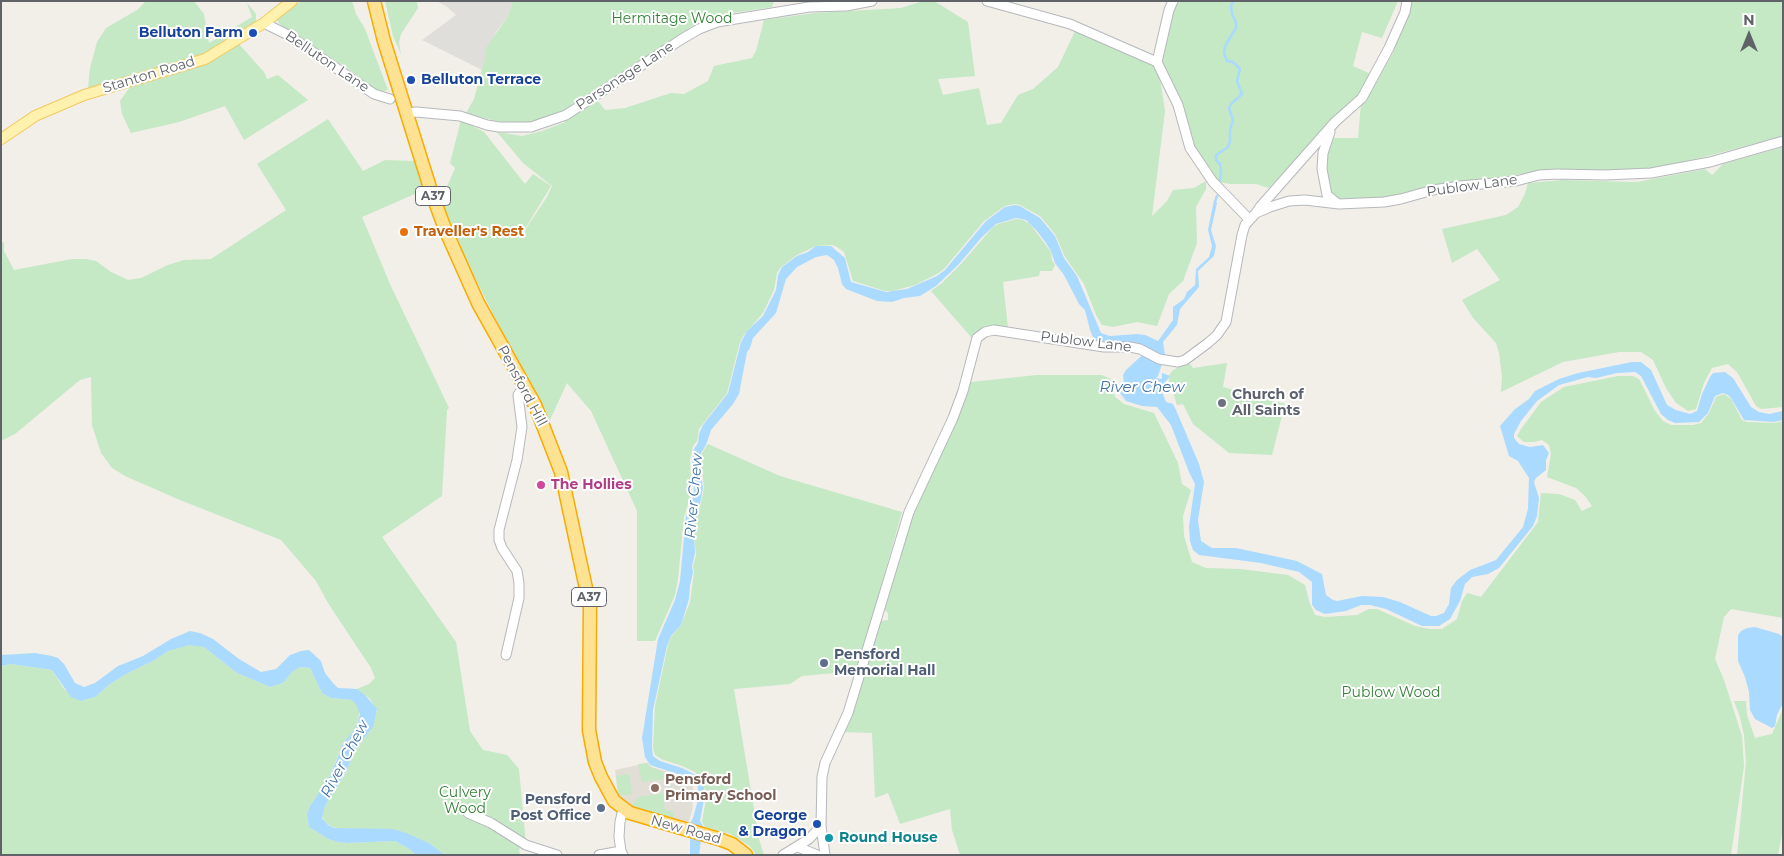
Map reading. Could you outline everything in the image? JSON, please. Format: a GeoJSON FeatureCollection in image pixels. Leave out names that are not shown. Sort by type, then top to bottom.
{"type":"FeatureCollection","features":[{"type":"Feature","properties":{"kind":"highway","name":"Pensford Hill"},"geometry":{"type":"LineString","coordinates":[[373,2],[432,191],[459,262],[478,302],[538,412],[561,472],[588,589],[591,621],[589,720],[593,755],[597,769],[608,792],[623,809]]}},
{"type":"Feature","properties":{"kind":"highway","name":"New Road"},"geometry":{"type":"LineString","coordinates":[[623,809],[636,816],[732,844],[746,855]]}},
{"type":"Feature","properties":{"kind":"main road","name":"Stanton Road"},"geometry":{"type":"LineString","coordinates":[[1,139],[36,116],[84,95],[206,59],[264,23],[292,1]]}},
{"type":"Feature","properties":{"kind":"street","name":"Parsonage Lane"},"geometry":{"type":"LineString","coordinates":[[408,113],[460,116],[499,127],[517,128],[537,125],[566,115],[699,29],[717,22],[770,12],[809,7],[846,6],[872,1]]}},
{"type":"Feature","properties":{"kind":"street"},"geometry":{"type":"LineString","coordinates":[[987,1],[1070,24],[1156,62],[1178,106],[1190,148],[1213,182],[1253,216],[1335,122],[1362,98],[1389,48],[1407,1]]}},
{"type":"Feature","properties":{"kind":"street"},"geometry":{"type":"LineString","coordinates":[[1156,62],[1169,10],[1174,1]]}},
{"type":"Feature","properties":{"kind":"street","name":"Belluton Lane"},"geometry":{"type":"LineString","coordinates":[[264,23],[288,35],[374,94],[390,99]]}},
{"type":"Feature","properties":{"kind":"street"},"geometry":{"type":"LineString","coordinates":[[1335,122],[1322,153],[1322,169],[1327,194],[1339,204]]}},
{"type":"Feature","properties":{"kind":"street","name":"Publow Lane"},"geometry":{"type":"LineString","coordinates":[[825,855],[820,826],[822,777],[828,753],[848,713],[909,512],[953,418],[963,391],[977,338],[985,332],[994,330],[1104,347],[1140,349],[1160,359],[1172,362],[1185,360],[1217,335],[1226,322],[1242,234],[1253,216],[1270,207],[1305,200],[1339,204],[1401,199],[1433,190],[1516,181],[1539,175],[1651,173],[1710,162],[1783,141]]}},
{"type":"Feature","properties":{"kind":"street"},"geometry":{"type":"LineString","coordinates":[[506,655],[519,598],[519,583],[517,571],[502,548],[499,540],[499,530],[517,460],[522,427],[518,395],[524,386]]}},
{"type":"Feature","properties":{"kind":"street"},"geometry":{"type":"LineString","coordinates":[[500,637],[510,640]]}},
{"type":"Feature","properties":{"kind":"street"},"geometry":{"type":"LineString","coordinates":[[599,855],[622,853],[619,837],[623,809]]}},
{"type":"Feature","properties":{"kind":"street"},"geometry":{"type":"LineString","coordinates":[[468,813],[492,823],[526,845],[557,855]]}},
{"type":"Feature","properties":{"kind":"street"},"geometry":{"type":"LineString","coordinates":[[783,855],[810,839],[820,826]]}},
{"type":"Feature","properties":{"kind":"street"},"geometry":{"type":"LineString","coordinates":[[798,847],[817,855]]}},
{"type":"Feature","properties":{"kind":"shaded area"},"geometry":{"type":"Polygon","coordinates":[[[436,1],[513,1],[508,16],[496,32],[486,54],[482,70],[422,40],[456,15],[446,6],[436,1]]]}},
{"type":"Feature","properties":{"kind":"shaded area","name":"Pensford Primary School"},"geometry":{"type":"Polygon","coordinates":[[[647,763],[651,767],[685,777],[692,783],[694,793],[688,824],[642,812],[628,806],[618,797],[615,770],[647,763]]]}},
{"type":"Feature","properties":{"kind":"green space"},"geometry":{"type":"Polygon","coordinates":[[[146,1],[194,1],[204,14],[209,43],[252,17],[247,3],[256,14],[256,21],[204,54],[88,88],[90,68],[97,42],[106,28],[137,10],[146,1]]]}},
{"type":"Feature","properties":{"kind":"green space"},"geometry":{"type":"Polygon","coordinates":[[[301,1],[352,1],[356,14],[365,29],[388,90],[376,90],[347,68],[282,27],[277,20],[301,1]]]}},
{"type":"Feature","properties":{"kind":"green space"},"geometry":{"type":"Polygon","coordinates":[[[385,1],[417,1],[418,8],[401,34],[399,43],[401,54],[393,36],[385,1]]]}},
{"type":"Feature","properties":{"kind":"green space","name":"Hermitage Wood"},"geometry":{"type":"Polygon","coordinates":[[[513,1],[774,1],[772,7],[719,15],[697,22],[675,39],[568,108],[541,120],[511,125],[466,113],[474,99],[486,54],[484,51],[508,16],[513,1]]]}},
{"type":"Feature","properties":{"kind":"green space"},"geometry":{"type":"Polygon","coordinates":[[[923,1],[934,1],[968,22],[975,76],[938,79],[943,95],[979,88],[987,125],[1001,123],[1018,95],[1033,89],[1058,67],[1075,31],[1155,66],[1159,72],[1165,111],[1152,216],[1167,201],[1173,190],[1194,188],[1206,181],[1206,189],[1196,207],[1197,243],[1183,281],[1169,294],[1157,326],[1137,322],[1113,327],[1102,325],[1084,284],[1065,257],[1055,234],[1040,216],[1015,204],[1005,206],[984,221],[944,269],[937,274],[915,285],[893,291],[885,291],[853,281],[844,252],[832,245],[816,246],[797,255],[781,267],[777,273],[774,290],[763,313],[740,342],[727,393],[699,429],[690,460],[692,492],[684,517],[675,595],[655,641],[637,641],[637,511],[591,411],[567,383],[549,422],[533,387],[508,344],[463,254],[446,214],[443,196],[455,168],[450,163],[461,120],[484,132],[525,184],[533,174],[551,186],[517,242],[547,197],[552,186],[523,163],[497,132],[522,136],[542,131],[563,123],[597,100],[605,110],[625,108],[671,93],[684,94],[708,81],[714,66],[752,58],[756,51],[764,20],[815,13],[901,8],[923,1]]]}},
{"type":"Feature","properties":{"kind":"green space"},"geometry":{"type":"Polygon","coordinates":[[[1177,1],[1398,1],[1382,38],[1362,32],[1353,66],[1371,74],[1358,97],[1336,116],[1269,188],[1256,184],[1218,182],[1192,146],[1185,113],[1162,64],[1165,33],[1177,1]]]}},
{"type":"Feature","properties":{"kind":"green space"},"geometry":{"type":"Polygon","coordinates":[[[1400,1],[1783,1],[1783,136],[1648,170],[1608,172],[1565,170],[1520,174],[1492,181],[1400,196],[1339,200],[1330,193],[1324,168],[1330,138],[1358,138],[1361,104],[1370,94],[1394,51],[1407,13],[1400,1]]]}},
{"type":"Feature","properties":{"kind":"green space"},"geometry":{"type":"Polygon","coordinates":[[[238,43],[264,72],[267,79],[278,75],[308,100],[244,140],[225,106],[179,122],[131,133],[122,114],[120,101],[132,84],[238,43]]]}},
{"type":"Feature","properties":{"kind":"green space","name":"Culvery Wood"},"geometry":{"type":"Polygon","coordinates":[[[328,119],[363,171],[385,160],[415,161],[424,190],[362,217],[390,284],[449,408],[447,410],[442,496],[382,537],[456,642],[470,731],[483,750],[507,755],[519,769],[526,845],[519,849],[520,855],[445,855],[429,843],[417,838],[337,828],[325,822],[322,816],[325,806],[347,771],[354,751],[370,731],[377,711],[370,699],[357,689],[369,684],[375,678],[371,668],[328,603],[316,581],[281,540],[180,500],[125,476],[112,468],[101,453],[92,425],[91,377],[80,380],[15,434],[1,441],[1,243],[4,242],[4,251],[14,270],[72,259],[86,259],[96,261],[111,272],[128,280],[141,278],[168,265],[184,260],[211,259],[286,210],[257,164],[328,119]]]}},
{"type":"Feature","properties":{"kind":"green space"},"geometry":{"type":"Polygon","coordinates":[[[1783,147],[1783,407],[1761,409],[1756,406],[1737,372],[1728,364],[1712,368],[1704,383],[1696,409],[1688,411],[1676,403],[1666,388],[1653,360],[1641,352],[1619,352],[1563,362],[1501,392],[1502,377],[1496,343],[1473,318],[1462,300],[1500,280],[1477,249],[1452,263],[1442,229],[1506,215],[1518,207],[1528,183],[1563,180],[1637,182],[1705,169],[1712,175],[1723,164],[1783,147]]]}},
{"type":"Feature","properties":{"kind":"green space"},"geometry":{"type":"Polygon","coordinates":[[[1016,219],[1030,224],[1051,252],[1055,265],[1052,271],[1040,271],[1039,276],[1003,282],[1008,328],[983,328],[971,337],[931,291],[961,264],[993,227],[1016,219]]]}},
{"type":"Feature","properties":{"kind":"green space"},"geometry":{"type":"Polygon","coordinates":[[[1188,361],[1193,368],[1227,363],[1223,387],[1285,404],[1272,455],[1229,453],[1193,424],[1183,404],[1177,405],[1168,377],[1172,371],[1188,361]]]}},
{"type":"Feature","properties":{"kind":"green space","name":"Publow Wood"},"geometry":{"type":"Polygon","coordinates":[[[1037,375],[1102,375],[1111,379],[1115,397],[1124,404],[1154,413],[1178,463],[1182,484],[1191,490],[1183,516],[1184,536],[1192,562],[1206,568],[1240,569],[1288,575],[1305,585],[1315,615],[1325,617],[1357,615],[1369,609],[1377,609],[1415,626],[1430,629],[1442,629],[1457,619],[1462,601],[1467,593],[1481,597],[1538,522],[1541,493],[1559,494],[1575,500],[1582,511],[1592,506],[1576,488],[1547,477],[1551,454],[1549,445],[1542,440],[1524,442],[1517,436],[1541,402],[1564,387],[1618,376],[1633,376],[1639,379],[1655,411],[1663,421],[1671,425],[1701,423],[1709,413],[1716,397],[1724,394],[1731,399],[1742,420],[1747,422],[1775,423],[1783,421],[1783,618],[1731,609],[1724,617],[1715,659],[1724,680],[1742,736],[1744,766],[1731,855],[960,855],[952,830],[950,809],[900,824],[888,793],[875,798],[872,733],[843,732],[853,711],[881,621],[888,620],[888,613],[884,609],[913,515],[971,382],[1037,375]]]}},
{"type":"Feature","properties":{"kind":"green space"},"geometry":{"type":"Polygon","coordinates":[[[708,444],[780,476],[902,512],[857,671],[802,676],[790,684],[734,689],[759,839],[764,855],[756,855],[750,846],[730,834],[705,827],[702,822],[707,793],[698,776],[695,772],[682,766],[661,759],[655,755],[653,748],[655,706],[668,645],[671,637],[681,625],[690,602],[694,573],[693,566],[696,555],[694,535],[704,488],[701,458],[708,444]]]}},
{"type":"Feature","properties":{"kind":"green space"},"geometry":{"type":"Polygon","coordinates":[[[195,644],[204,647],[237,673],[270,687],[283,683],[292,672],[300,667],[310,668],[322,693],[331,698],[352,700],[360,710],[356,728],[339,753],[330,776],[310,806],[307,814],[309,827],[328,839],[338,842],[395,841],[416,855],[1,855],[1,666],[11,664],[52,670],[64,689],[81,701],[95,697],[110,684],[168,651],[183,645],[195,644]]]}},
{"type":"Feature","properties":{"kind":"green space"},"geometry":{"type":"Polygon","coordinates":[[[1734,701],[1746,701],[1747,715],[1755,738],[1772,734],[1783,709],[1783,830],[1778,855],[1737,855],[1746,762],[1744,735],[1734,701]]]}},
{"type":"Feature","properties":{"kind":"green space"},"geometry":{"type":"Polygon","coordinates":[[[647,763],[651,767],[663,772],[664,779],[642,782],[638,764],[647,763]]]}},
{"type":"Feature","properties":{"kind":"green space"},"geometry":{"type":"Polygon","coordinates":[[[629,774],[632,794],[619,796],[616,776],[629,774]]]}},
{"type":"Feature","properties":{"kind":"green space"},"geometry":{"type":"Polygon","coordinates":[[[663,793],[665,811],[673,811],[674,819],[632,806],[638,797],[663,793]]]}},
{"type":"Feature","properties":{"kind":"water"},"geometry":{"type":"Polygon","coordinates":[[[1214,200],[1217,203],[1211,230],[1216,246],[1214,256],[1198,271],[1199,287],[1180,309],[1177,325],[1163,342],[1165,355],[1156,378],[1162,379],[1162,373],[1170,376],[1162,386],[1162,392],[1166,402],[1173,404],[1176,410],[1199,464],[1204,482],[1198,520],[1201,541],[1212,548],[1236,548],[1297,561],[1322,574],[1326,595],[1333,600],[1337,601],[1362,596],[1383,597],[1400,602],[1431,616],[1444,613],[1449,604],[1451,588],[1457,580],[1470,570],[1496,560],[1523,527],[1528,509],[1529,478],[1518,461],[1509,456],[1500,426],[1535,391],[1559,379],[1578,373],[1632,362],[1641,362],[1651,370],[1667,405],[1690,414],[1697,411],[1702,394],[1713,373],[1725,372],[1733,378],[1751,407],[1759,412],[1769,414],[1783,411],[1783,420],[1774,422],[1744,420],[1731,398],[1723,393],[1715,396],[1708,413],[1699,422],[1675,423],[1661,414],[1641,376],[1635,372],[1617,373],[1596,378],[1588,377],[1559,385],[1537,401],[1521,421],[1514,434],[1514,438],[1519,444],[1530,447],[1543,445],[1549,453],[1546,460],[1546,470],[1534,482],[1539,498],[1537,516],[1533,526],[1499,568],[1488,574],[1472,577],[1465,584],[1460,601],[1450,619],[1439,626],[1422,626],[1386,609],[1370,605],[1361,605],[1346,611],[1325,614],[1316,610],[1312,605],[1312,582],[1299,572],[1261,563],[1199,555],[1193,550],[1189,526],[1195,484],[1171,425],[1157,407],[1142,406],[1126,401],[1120,393],[1124,384],[1123,375],[1126,370],[1149,349],[1139,344],[1095,342],[1085,310],[1079,304],[1064,275],[1055,263],[1046,243],[1026,220],[1016,218],[996,224],[936,286],[920,296],[892,302],[877,301],[846,289],[842,284],[834,260],[827,255],[816,257],[797,267],[786,279],[776,313],[753,338],[747,352],[739,394],[711,430],[701,453],[700,465],[703,488],[694,535],[695,553],[689,599],[681,625],[671,636],[667,646],[653,710],[653,756],[660,761],[696,775],[704,788],[705,794],[700,821],[703,826],[699,855],[690,855],[690,823],[698,800],[698,787],[687,777],[650,765],[645,757],[642,738],[658,639],[675,600],[680,581],[686,516],[694,491],[692,460],[694,449],[698,443],[703,425],[728,393],[741,342],[747,331],[763,316],[776,290],[778,275],[782,267],[816,246],[831,246],[845,258],[851,282],[886,292],[907,289],[937,276],[945,270],[986,221],[1005,207],[1015,205],[1040,218],[1055,236],[1064,258],[1077,276],[1101,333],[1110,336],[1145,335],[1158,341],[1173,320],[1173,307],[1184,299],[1187,292],[1195,285],[1196,269],[1209,257],[1212,246],[1208,230],[1214,200]]]}},
{"type":"Feature","properties":{"kind":"water"},"geometry":{"type":"Polygon","coordinates":[[[1755,627],[1783,637],[1783,703],[1777,715],[1775,726],[1772,728],[1755,719],[1750,710],[1749,692],[1738,661],[1738,635],[1747,628],[1755,627]]]}},
{"type":"Feature","properties":{"kind":"water","name":"River Chew"},"geometry":{"type":"Polygon","coordinates":[[[190,631],[213,639],[239,659],[261,672],[276,669],[290,655],[309,650],[321,661],[325,673],[338,688],[357,689],[365,695],[377,709],[373,727],[354,751],[347,770],[325,806],[322,818],[328,825],[334,828],[393,829],[429,843],[445,855],[416,855],[395,841],[338,842],[328,839],[309,827],[307,814],[310,806],[330,776],[344,742],[356,728],[360,714],[352,700],[331,698],[322,693],[310,668],[300,667],[292,672],[283,683],[270,687],[237,673],[204,647],[189,645],[168,651],[110,684],[95,697],[81,701],[71,697],[52,670],[11,664],[1,666],[1,655],[35,653],[52,656],[58,658],[64,664],[75,683],[84,687],[95,683],[118,666],[143,656],[171,639],[190,631]]]}},
{"type":"Feature","properties":{"kind":"waterway"},"geometry":{"type":"LineString","coordinates":[[1220,180],[1220,164],[1216,160],[1216,155],[1228,147],[1233,120],[1229,108],[1242,94],[1237,81],[1240,69],[1233,62],[1227,61],[1224,53],[1225,46],[1236,28],[1231,5],[1234,1]]}},
{"type":"Feature","properties":{"kind":"waterway"},"geometry":{"type":"LineString","coordinates":[[1215,202],[1217,196]]}},
{"type":"Feature","properties":{"kind":"place","name":"Belluton Farm"},"geometry":{"type":"Point","coordinates":[253,33]}},
{"type":"Feature","properties":{"kind":"place","name":"Belluton Terrace"},"geometry":{"type":"Point","coordinates":[411,80]}},
{"type":"Feature","properties":{"kind":"place","name":"Traveller's Rest"},"geometry":{"type":"Point","coordinates":[404,232]}},
{"type":"Feature","properties":{"kind":"place","name":"Church of All Saints"},"geometry":{"type":"Point","coordinates":[1222,403]}},
{"type":"Feature","properties":{"kind":"place","name":"The Hollies"},"geometry":{"type":"Point","coordinates":[541,485]}},
{"type":"Feature","properties":{"kind":"place","name":"Pensford Memorial Hall"},"geometry":{"type":"Point","coordinates":[824,663]}},
{"type":"Feature","properties":{"kind":"place","name":"Pensford Primary School"},"geometry":{"type":"Point","coordinates":[655,788]}},
{"type":"Feature","properties":{"kind":"place","name":"Pensford Post Office"},"geometry":{"type":"Point","coordinates":[601,808]}},
{"type":"Feature","properties":{"kind":"place","name":"George & Dragon"},"geometry":{"type":"Point","coordinates":[817,824]}},
{"type":"Feature","properties":{"kind":"place","name":"Round House"},"geometry":{"type":"Point","coordinates":[829,838]}}]}
